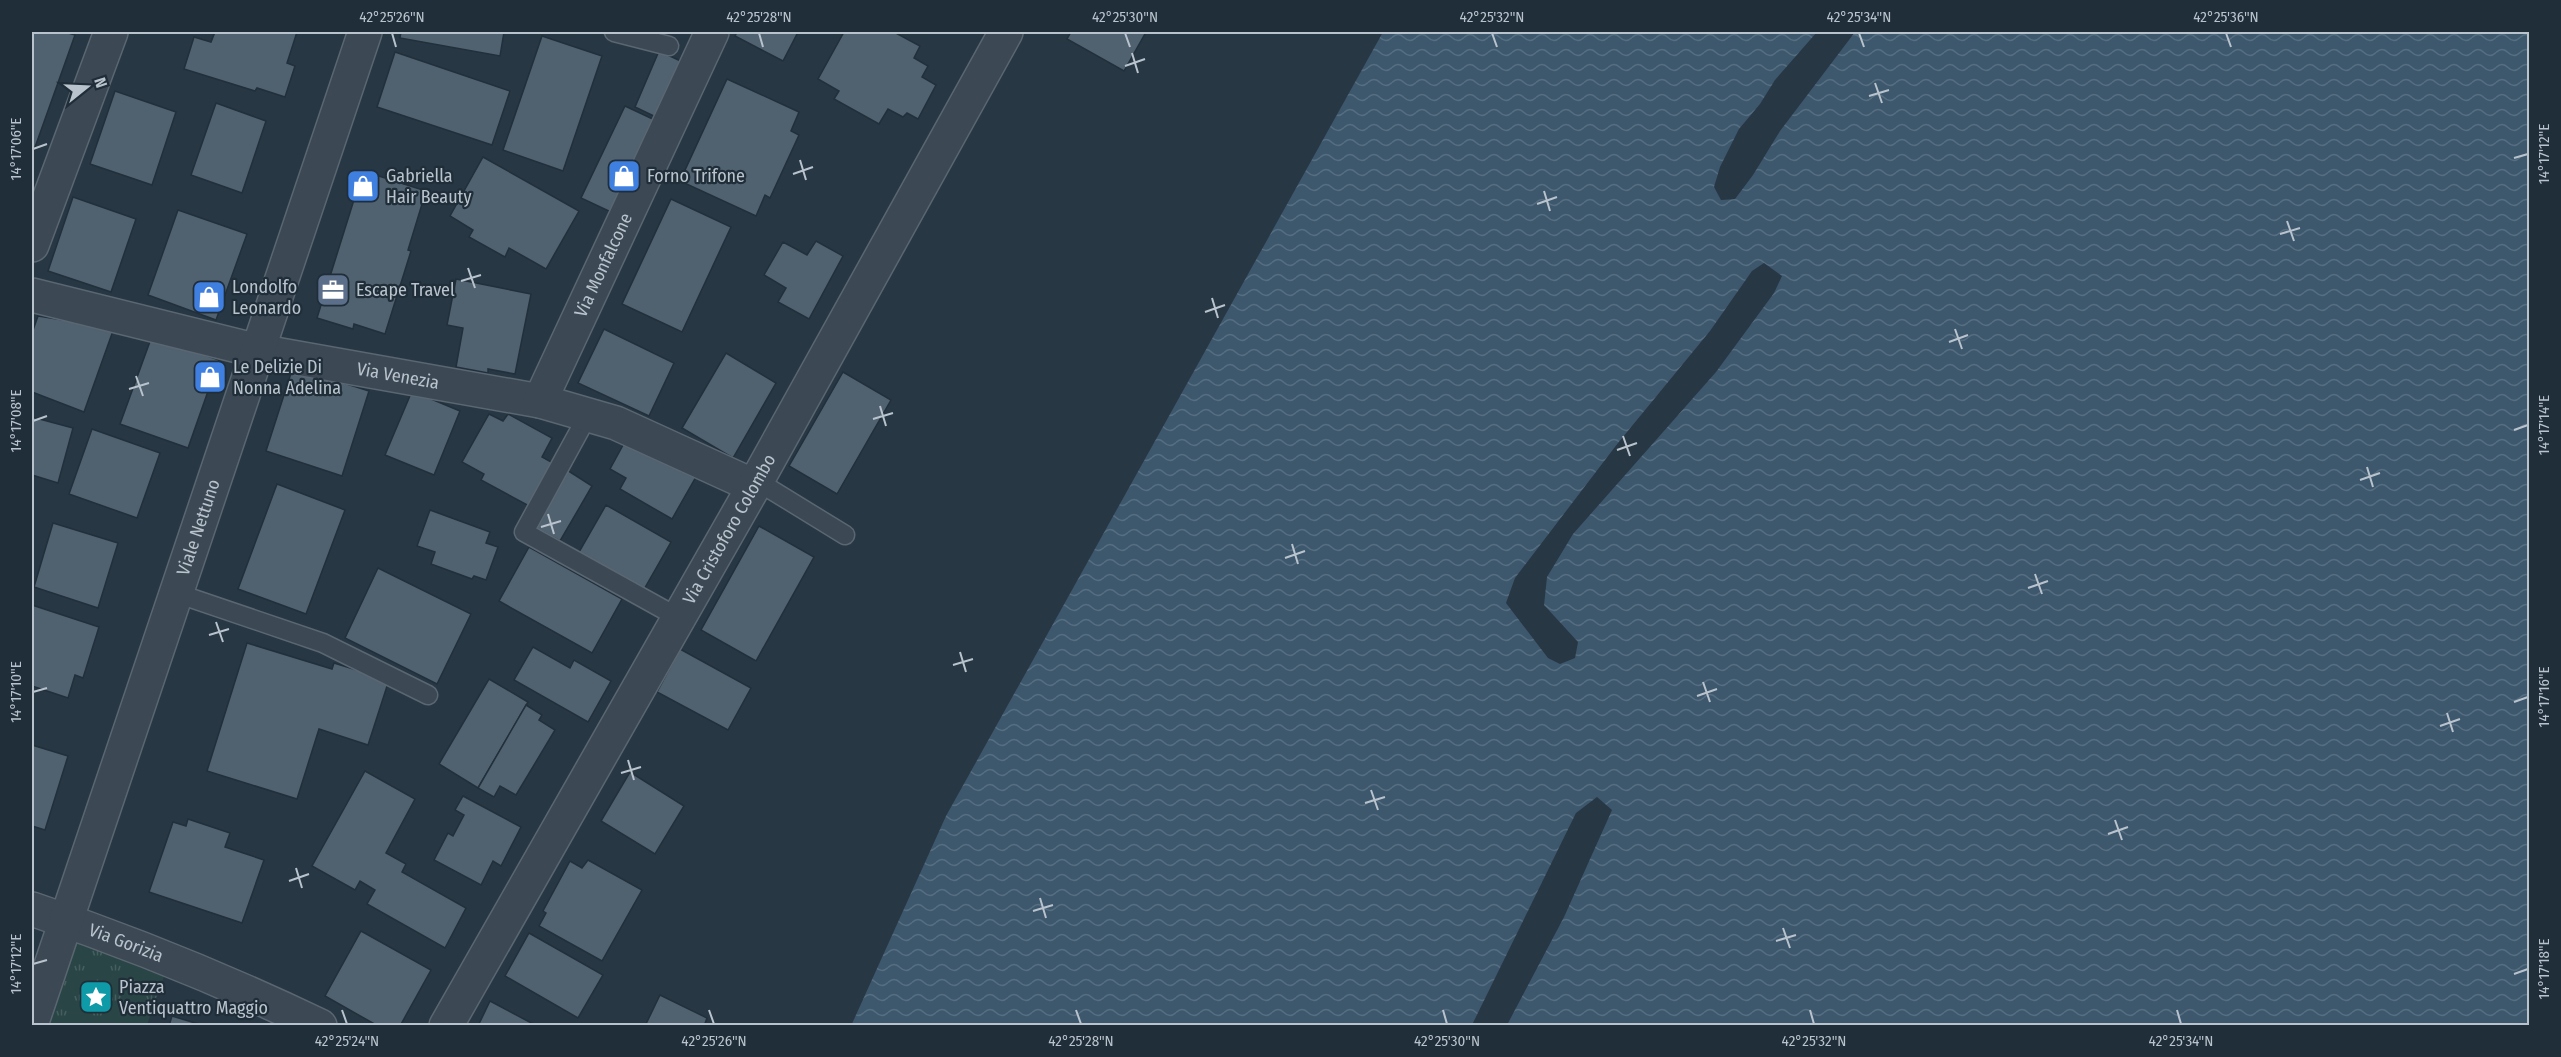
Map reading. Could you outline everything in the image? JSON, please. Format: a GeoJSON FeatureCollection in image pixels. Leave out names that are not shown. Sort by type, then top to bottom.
{"type":"FeatureCollection","features":[{"type":"Feature","properties":{"kind":"street"},"geometry":{"type":"LineString","coordinates":[[32,245],[111,32]]}},
{"type":"Feature","properties":{"kind":"street","name":"Viale Nettuno"},"geometry":{"type":"LineString","coordinates":[[32,1022],[365,32]]}},
{"type":"Feature","properties":{"kind":"street","name":"Via Monfalcone"},"geometry":{"type":"LineString","coordinates":[[540,401],[712,32]]}},
{"type":"Feature","properties":{"kind":"street","name":"Via Cristoforo Colombo"},"geometry":{"type":"LineString","coordinates":[[446,1026],[756,484],[1006,32]]}},
{"type":"Feature","properties":{"kind":"street","name":"Via Venezia"},"geometry":{"type":"LineString","coordinates":[[32,295],[258,351],[540,401],[616,423],[756,484]]}},
{"type":"Feature","properties":{"kind":"street","name":"Via Gorizia"},"geometry":{"type":"LineString","coordinates":[[32,909],[66,920],[259,997],[320,1026]]}},
{"type":"Feature","properties":{"kind":"lane"},"geometry":{"type":"LineString","coordinates":[[614,32],[669,46]]}},
{"type":"Feature","properties":{"kind":"lane"},"geometry":{"type":"LineString","coordinates":[[588,415],[524,532],[679,618]]}},
{"type":"Feature","properties":{"kind":"lane"},"geometry":{"type":"LineString","coordinates":[[756,484],[845,535]]}},
{"type":"Feature","properties":{"kind":"lane"},"geometry":{"type":"LineString","coordinates":[[176,593],[323,643],[428,695]]}},
{"type":"Feature","properties":{"kind":"green space","name":"Piazza Ventiquattro Maggio"},"geometry":{"type":"Polygon","coordinates":[[[70,929],[167,968],[147,1025],[38,1026],[70,929]]]}},
{"type":"Feature","properties":{"kind":"water"},"geometry":{"type":"Polygon","coordinates":[[[1383,32],[2529,32],[2529,1025],[851,1026],[946,816],[1383,32]]]}},
{"type":"Feature","properties":{"kind":"pier"},"geometry":{"type":"Polygon","coordinates":[[[1817,32],[1855,32],[1780,131],[1735,199],[1721,200],[1714,187],[1720,167],[1739,129],[1760,104],[1775,80],[1817,32]]]}},
{"type":"Feature","properties":{"kind":"pier"},"geometry":{"type":"Polygon","coordinates":[[[1764,263],[1782,276],[1774,293],[1716,372],[1573,534],[1547,577],[1544,605],[1578,642],[1575,658],[1560,664],[1548,658],[1506,603],[1515,578],[1618,443],[1710,331],[1752,271],[1764,263]]]}},
{"type":"Feature","properties":{"kind":"pier"},"geometry":{"type":"Polygon","coordinates":[[[1597,797],[1612,810],[1564,917],[1507,1025],[1472,1025],[1576,813],[1597,797]]]}},
{"type":"Feature","properties":{"kind":"building"},"geometry":{"type":"Polygon","coordinates":[[[32,32],[65,32],[75,35],[34,150],[32,149],[32,32]]]}},
{"type":"Feature","properties":{"kind":"building"},"geometry":{"type":"Polygon","coordinates":[[[215,32],[297,32],[287,63],[295,66],[285,97],[257,88],[255,91],[184,69],[194,37],[211,42],[215,32]]]}},
{"type":"Feature","properties":{"kind":"building"},"geometry":{"type":"Polygon","coordinates":[[[401,32],[504,32],[500,56],[400,38],[401,32]]]}},
{"type":"Feature","properties":{"kind":"building"},"geometry":{"type":"Polygon","coordinates":[[[737,32],[798,32],[783,61],[735,36],[737,32]]]}},
{"type":"Feature","properties":{"kind":"building"},"geometry":{"type":"Polygon","coordinates":[[[844,32],[894,32],[920,46],[914,58],[928,66],[922,77],[936,85],[918,119],[907,113],[903,117],[888,109],[879,124],[834,99],[839,91],[818,79],[844,32]]]}},
{"type":"Feature","properties":{"kind":"building"},"geometry":{"type":"Polygon","coordinates":[[[1071,32],[1146,32],[1124,71],[1067,39],[1071,32]]]}},
{"type":"Feature","properties":{"kind":"building"},"geometry":{"type":"Polygon","coordinates":[[[542,36],[602,56],[563,171],[503,150],[542,36]]]}},
{"type":"Feature","properties":{"kind":"building"},"geometry":{"type":"Polygon","coordinates":[[[659,51],[685,63],[660,119],[635,107],[659,51]]]}},
{"type":"Feature","properties":{"kind":"building"},"geometry":{"type":"Polygon","coordinates":[[[395,52],[510,91],[492,145],[377,107],[395,52]]]}},
{"type":"Feature","properties":{"kind":"building"},"geometry":{"type":"Polygon","coordinates":[[[727,79],[799,112],[791,131],[799,135],[770,198],[765,195],[756,216],[680,181],[727,79]]]}},
{"type":"Feature","properties":{"kind":"building"},"geometry":{"type":"Polygon","coordinates":[[[115,91],[176,112],[152,185],[90,164],[115,91]]]}},
{"type":"Feature","properties":{"kind":"building"},"geometry":{"type":"Polygon","coordinates":[[[216,103],[266,121],[242,193],[191,175],[216,103]]]}},
{"type":"Feature","properties":{"kind":"building"},"geometry":{"type":"Polygon","coordinates":[[[625,106],[657,121],[613,213],[581,198],[625,106]]]}},
{"type":"Feature","properties":{"kind":"building"},"geometry":{"type":"Polygon","coordinates":[[[483,157],[579,211],[546,269],[509,248],[505,257],[469,237],[473,230],[450,216],[483,157]]]}},
{"type":"Feature","properties":{"kind":"building"},"geometry":{"type":"Polygon","coordinates":[[[363,171],[426,191],[408,250],[411,251],[385,334],[354,324],[353,329],[317,318],[363,171]]]}},
{"type":"Feature","properties":{"kind":"building"},"geometry":{"type":"Polygon","coordinates":[[[73,197],[136,219],[111,292],[48,271],[73,197]]]}},
{"type":"Feature","properties":{"kind":"building"},"geometry":{"type":"Polygon","coordinates":[[[671,199],[731,227],[682,332],[622,304],[671,199]]]}},
{"type":"Feature","properties":{"kind":"building"},"geometry":{"type":"Polygon","coordinates":[[[178,210],[247,234],[216,320],[148,295],[178,210]]]}},
{"type":"Feature","properties":{"kind":"building"},"geometry":{"type":"Polygon","coordinates":[[[816,241],[843,256],[809,319],[778,302],[786,288],[764,275],[783,242],[807,255],[816,241]]]}},
{"type":"Feature","properties":{"kind":"building"},"geometry":{"type":"Polygon","coordinates":[[[456,279],[531,294],[515,374],[488,369],[488,373],[456,367],[463,328],[447,325],[456,279]]]}},
{"type":"Feature","properties":{"kind":"building"},"geometry":{"type":"Polygon","coordinates":[[[38,316],[114,328],[84,412],[32,392],[32,333],[38,316]]]}},
{"type":"Feature","properties":{"kind":"building"},"geometry":{"type":"Polygon","coordinates":[[[604,329],[674,363],[649,416],[578,383],[604,329]]]}},
{"type":"Feature","properties":{"kind":"building"},"geometry":{"type":"Polygon","coordinates":[[[152,336],[219,360],[188,448],[120,424],[152,336]]]}},
{"type":"Feature","properties":{"kind":"building"},"geometry":{"type":"Polygon","coordinates":[[[726,353],[776,383],[733,458],[682,428],[726,353]]]}},
{"type":"Feature","properties":{"kind":"building"},"geometry":{"type":"Polygon","coordinates":[[[293,367],[369,391],[342,476],[266,451],[293,367]]]}},
{"type":"Feature","properties":{"kind":"building"},"geometry":{"type":"Polygon","coordinates":[[[843,372],[891,400],[837,494],[789,466],[843,372]]]}},
{"type":"Feature","properties":{"kind":"building"},"geometry":{"type":"Polygon","coordinates":[[[412,391],[460,411],[434,475],[385,455],[412,391]]]}},
{"type":"Feature","properties":{"kind":"building"},"geometry":{"type":"Polygon","coordinates":[[[489,414],[503,421],[508,414],[552,438],[542,457],[553,463],[529,506],[481,480],[484,474],[462,462],[489,414]]]}},
{"type":"Feature","properties":{"kind":"building"},"geometry":{"type":"Polygon","coordinates":[[[32,417],[73,428],[58,483],[32,475],[32,417]]]}},
{"type":"Feature","properties":{"kind":"building"},"geometry":{"type":"Polygon","coordinates":[[[92,429],[160,453],[137,518],[69,494],[92,429]]]}},
{"type":"Feature","properties":{"kind":"building"},"geometry":{"type":"Polygon","coordinates":[[[628,436],[697,475],[672,519],[620,489],[626,478],[610,469],[628,436]]]}},
{"type":"Feature","properties":{"kind":"building"},"geometry":{"type":"Polygon","coordinates":[[[567,470],[592,486],[560,541],[534,527],[567,470]]]}},
{"type":"Feature","properties":{"kind":"building"},"geometry":{"type":"Polygon","coordinates":[[[277,484],[345,510],[306,614],[238,589],[277,484]]]}},
{"type":"Feature","properties":{"kind":"building"},"geometry":{"type":"Polygon","coordinates":[[[606,505],[671,542],[643,591],[578,554],[606,505]]]}},
{"type":"Feature","properties":{"kind":"building"},"geometry":{"type":"Polygon","coordinates":[[[430,510],[490,532],[486,543],[498,547],[486,580],[474,576],[472,579],[431,564],[435,552],[417,546],[430,510]]]}},
{"type":"Feature","properties":{"kind":"building"},"geometry":{"type":"Polygon","coordinates":[[[53,523],[118,543],[98,608],[34,587],[53,523]]]}},
{"type":"Feature","properties":{"kind":"building"},"geometry":{"type":"Polygon","coordinates":[[[759,526],[814,557],[756,661],[701,630],[759,526]]]}},
{"type":"Feature","properties":{"kind":"building"},"geometry":{"type":"Polygon","coordinates":[[[529,547],[622,599],[592,653],[499,601],[529,547]]]}},
{"type":"Feature","properties":{"kind":"building"},"geometry":{"type":"Polygon","coordinates":[[[378,568],[471,614],[437,684],[345,638],[378,568]]]}},
{"type":"Feature","properties":{"kind":"building"},"geometry":{"type":"Polygon","coordinates":[[[32,605],[99,627],[83,678],[75,675],[68,698],[32,686],[32,605]]]}},
{"type":"Feature","properties":{"kind":"building"},"geometry":{"type":"Polygon","coordinates":[[[247,643],[332,669],[334,663],[389,680],[368,745],[319,729],[297,799],[207,771],[247,643]]]}},
{"type":"Feature","properties":{"kind":"building"},"geometry":{"type":"Polygon","coordinates":[[[533,647],[570,668],[574,660],[611,681],[588,722],[514,680],[533,647]]]}},
{"type":"Feature","properties":{"kind":"building"},"geometry":{"type":"Polygon","coordinates":[[[680,649],[751,688],[728,730],[657,692],[680,649]]]}},
{"type":"Feature","properties":{"kind":"building"},"geometry":{"type":"Polygon","coordinates":[[[489,679],[528,702],[478,788],[439,764],[489,679]]]}},
{"type":"Feature","properties":{"kind":"building"},"geometry":{"type":"Polygon","coordinates":[[[526,705],[542,715],[539,720],[555,730],[516,795],[500,786],[494,797],[478,788],[526,705]]]}},
{"type":"Feature","properties":{"kind":"building"},"geometry":{"type":"Polygon","coordinates":[[[32,745],[68,756],[45,830],[32,826],[32,745]]]}},
{"type":"Feature","properties":{"kind":"building"},"geometry":{"type":"Polygon","coordinates":[[[365,771],[415,799],[386,853],[406,864],[402,872],[466,908],[445,948],[367,904],[375,890],[360,881],[355,890],[312,866],[365,771]]]}},
{"type":"Feature","properties":{"kind":"building"},"geometry":{"type":"Polygon","coordinates":[[[630,772],[684,806],[655,854],[601,821],[630,772]]]}},
{"type":"Feature","properties":{"kind":"building"},"geometry":{"type":"Polygon","coordinates":[[[463,796],[521,827],[501,866],[493,861],[481,885],[434,860],[448,833],[453,836],[464,815],[455,810],[463,796]]]}},
{"type":"Feature","properties":{"kind":"building"},"geometry":{"type":"Polygon","coordinates":[[[188,819],[230,833],[225,847],[264,860],[242,923],[149,892],[173,822],[186,826],[188,819]]]}},
{"type":"Feature","properties":{"kind":"building"},"geometry":{"type":"Polygon","coordinates":[[[588,860],[642,890],[602,961],[539,926],[546,913],[543,911],[570,861],[582,868],[588,860]]]}},
{"type":"Feature","properties":{"kind":"building"},"geometry":{"type":"Polygon","coordinates":[[[361,931],[431,970],[400,1026],[378,1026],[325,996],[361,931]]]}},
{"type":"Feature","properties":{"kind":"building"},"geometry":{"type":"Polygon","coordinates":[[[529,933],[603,975],[578,1018],[505,976],[529,933]]]}},
{"type":"Feature","properties":{"kind":"building"},"geometry":{"type":"Polygon","coordinates":[[[660,995],[707,1018],[704,1026],[645,1026],[660,995]]]}},
{"type":"Feature","properties":{"kind":"building"},"geometry":{"type":"Polygon","coordinates":[[[490,1001],[537,1026],[478,1026],[490,1001]]]}},
{"type":"Feature","properties":{"kind":"building"},"geometry":{"type":"Polygon","coordinates":[[[172,1016],[205,1026],[169,1026],[172,1016]]]}},
{"type":"Feature","properties":{"kind":"place","name":"Forno Trifone"},"geometry":{"type":"Point","coordinates":[624,176]}},
{"type":"Feature","properties":{"kind":"place","name":"Gabriella Hair Beauty"},"geometry":{"type":"Point","coordinates":[363,186]}},
{"type":"Feature","properties":{"kind":"place","name":"Escape Travel"},"geometry":{"type":"Point","coordinates":[333,290]}},
{"type":"Feature","properties":{"kind":"place","name":"Londolfo Leonardo"},"geometry":{"type":"Point","coordinates":[209,297]}},
{"type":"Feature","properties":{"kind":"place","name":"Le Delizie Di Nonna Adelina"},"geometry":{"type":"Point","coordinates":[210,377]}},
{"type":"Feature","properties":{"kind":"place","name":"Piazza Ventiquattro Maggio"},"geometry":{"type":"Point","coordinates":[96,997]}}]}
